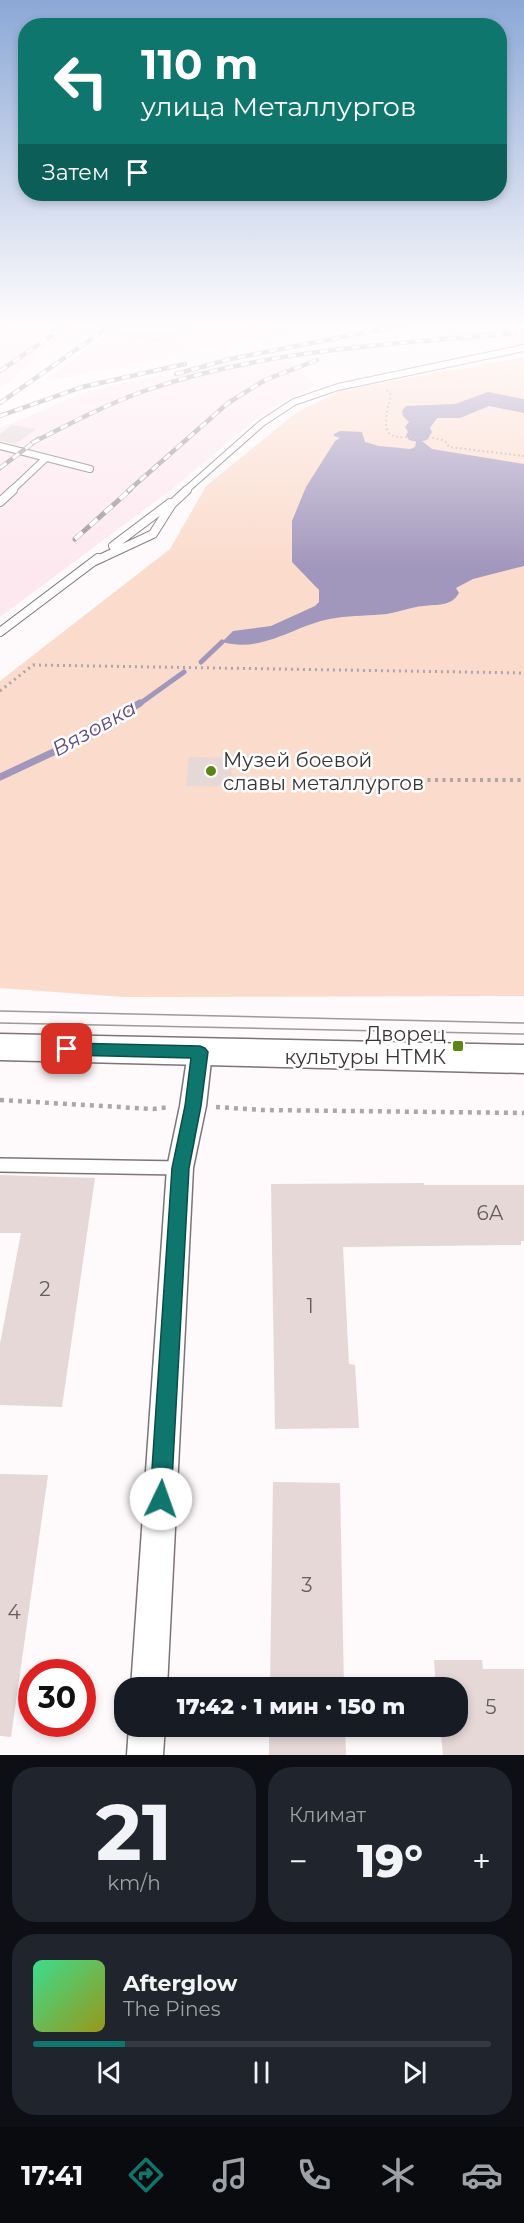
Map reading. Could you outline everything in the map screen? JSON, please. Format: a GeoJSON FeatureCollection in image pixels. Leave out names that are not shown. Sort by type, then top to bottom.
{"type":"FeatureCollection","features":[{"type":"Feature","properties":{"kind":"main road"},"geometry":{"type":"LineString","coordinates":[[0,1047],[524,1059]]}},
{"type":"Feature","properties":{"kind":"street"},"geometry":{"type":"LineString","coordinates":[[150,1677],[180,1168],[193,1106],[200,1052]]}},
{"type":"Feature","properties":{"kind":"street"},"geometry":{"type":"LineString","coordinates":[[145,1755],[146,1737]]}},
{"type":"Feature","properties":{"kind":"lane"},"geometry":{"type":"LineString","coordinates":[[0,632],[180,496],[262,423],[290,405]]}},
{"type":"Feature","properties":{"kind":"lane"},"geometry":{"type":"LineString","coordinates":[[0,446],[90,469]]}},
{"type":"Feature","properties":{"kind":"lane"},"geometry":{"type":"LineString","coordinates":[[0,502],[46,458]]}},
{"type":"Feature","properties":{"kind":"lane"},"geometry":{"type":"LineString","coordinates":[[93,562],[153,534],[180,496]]}},
{"type":"Feature","properties":{"kind":"lane"},"geometry":{"type":"LineString","coordinates":[[0,1165],[180,1168]]}},
{"type":"Feature","properties":{"kind":"path"},"geometry":{"type":"LineString","coordinates":[[388,405],[384,422],[386,429],[395,437],[426,436],[445,441],[449,447],[524,456]]}},
{"type":"Feature","properties":{"kind":"path"},"geometry":{"type":"LineString","coordinates":[[0,691],[33,665],[524,673]]}},
{"type":"Feature","properties":{"kind":"path"},"geometry":{"type":"LineString","coordinates":[[315,780],[524,780]]}},
{"type":"Feature","properties":{"kind":"path"},"geometry":{"type":"LineString","coordinates":[[0,1100],[153,1109],[193,1106],[274,1110],[524,1113]]}},
{"type":"Feature","properties":{"kind":"shaded area"},"geometry":{"type":"Polygon","coordinates":[[[55,405],[278,405],[252,422],[176,486],[0,617],[0,428],[55,405]]]}},
{"type":"Feature","properties":{"kind":"shaded area"},"geometry":{"type":"Polygon","coordinates":[[[312,405],[524,405],[524,996],[124,997],[0,988],[0,681],[170,549],[206,486],[296,413],[312,405]]]}},
{"type":"Feature","properties":{"kind":"shaded area"},"geometry":{"type":"Polygon","coordinates":[[[340,431],[362,432],[365,442],[379,446],[410,449],[415,447],[417,437],[432,449],[524,464],[524,566],[473,579],[456,588],[459,593],[456,597],[443,604],[387,614],[321,621],[252,644],[238,645],[222,642],[233,631],[271,626],[319,602],[319,590],[292,562],[292,521],[306,487],[335,441],[340,438],[334,434],[340,431]]]}},
{"type":"Feature","properties":{"kind":"building"},"geometry":{"type":"Polygon","coordinates":[[[12,425],[36,429],[16,444],[0,441],[0,434],[12,425]]]}},
{"type":"Feature","properties":{"kind":"building"},"geometry":{"type":"Polygon","coordinates":[[[189,757],[232,758],[231,786],[186,786],[189,757]]]}},
{"type":"Feature","properties":{"kind":"building"},"geometry":{"type":"Polygon","coordinates":[[[0,1175],[95,1178],[62,1407],[0,1405],[0,1344],[21,1233],[0,1233],[0,1175]]]}},
{"type":"Feature","properties":{"kind":"building"},"geometry":{"type":"Polygon","coordinates":[[[424,1183],[424,1185],[524,1185],[524,1241],[521,1241],[521,1245],[343,1247],[349,1364],[355,1365],[359,1428],[275,1429],[271,1184],[424,1183]]]}},
{"type":"Feature","properties":{"kind":"building"},"geometry":{"type":"Polygon","coordinates":[[[0,1474],[48,1475],[22,1659],[18,1659],[18,1687],[11,1737],[0,1736],[0,1474]]]}},
{"type":"Feature","properties":{"kind":"building"},"geometry":{"type":"Polygon","coordinates":[[[273,1482],[340,1483],[344,1677],[270,1677],[273,1482]]]}},
{"type":"Feature","properties":{"kind":"building"},"geometry":{"type":"Polygon","coordinates":[[[434,1660],[482,1660],[483,1669],[524,1669],[524,1755],[443,1755],[441,1737],[468,1737],[468,1677],[435,1677],[434,1660]]]}},
{"type":"Feature","properties":{"kind":"building"},"geometry":{"type":"Polygon","coordinates":[[[269,1737],[345,1737],[346,1755],[269,1755],[269,1737]]]}},
{"type":"Feature","properties":{"kind":"waterway","name":"Вязовка"},"geometry":{"type":"LineString","coordinates":[[418,435],[420,432],[417,427],[426,419],[415,416],[414,411],[460,411],[470,405]]}},
{"type":"Feature","properties":{"kind":"waterway","name":"Вязовка"},"geometry":{"type":"LineString","coordinates":[[518,405],[524,406]]}},
{"type":"Feature","properties":{"kind":"waterway","name":"Вязовка"},"geometry":{"type":"LineString","coordinates":[[201,662],[222,642]]}},
{"type":"Feature","properties":{"kind":"waterway","name":"Вязовка"},"geometry":{"type":"LineString","coordinates":[[138,705],[184,672]]}},
{"type":"Feature","properties":{"kind":"waterway","name":"Вязовка"},"geometry":{"type":"LineString","coordinates":[[0,777],[92,734],[140,703]]}},
{"type":"Feature","properties":{"kind":"tram line"},"geometry":{"type":"LineString","coordinates":[[0,1011],[524,1023]]}},
{"type":"Feature","properties":{"kind":"tram line"},"geometry":{"type":"LineString","coordinates":[[0,1023],[524,1034]]}},
{"type":"Feature","properties":{"kind":"railway"},"geometry":{"type":"LineString","coordinates":[[0,416],[31,405]]}},
{"type":"Feature","properties":{"kind":"railway"},"geometry":{"type":"LineString","coordinates":[[34,442],[110,405]]}},
{"type":"Feature","properties":{"kind":"railway"},"geometry":{"type":"LineString","coordinates":[[128,491],[226,405]]}},
{"type":"Feature","properties":{"kind":"railway"},"geometry":{"type":"LineString","coordinates":[[34,442],[38,439]]}},
{"type":"Feature","properties":{"kind":"railway"},"geometry":{"type":"LineString","coordinates":[[0,468],[34,442]]}},
{"type":"Feature","properties":{"kind":"railway"},"geometry":{"type":"LineString","coordinates":[[75,539],[130,490]]}},
{"type":"Feature","properties":{"kind":"place","name":"Музей боевой славы металлургов"},"geometry":{"type":"Point","coordinates":[211,771]}},
{"type":"Feature","properties":{"kind":"place","name":"Дворец культуры НТМК"},"geometry":{"type":"Point","coordinates":[458,1046]}},
{"type":"Feature","properties":{"kind":"route"},"geometry":{"type":"LineString","coordinates":[[67,1049],[200,1052],[193,1106],[180,1168],[161,1499]]}}]}
